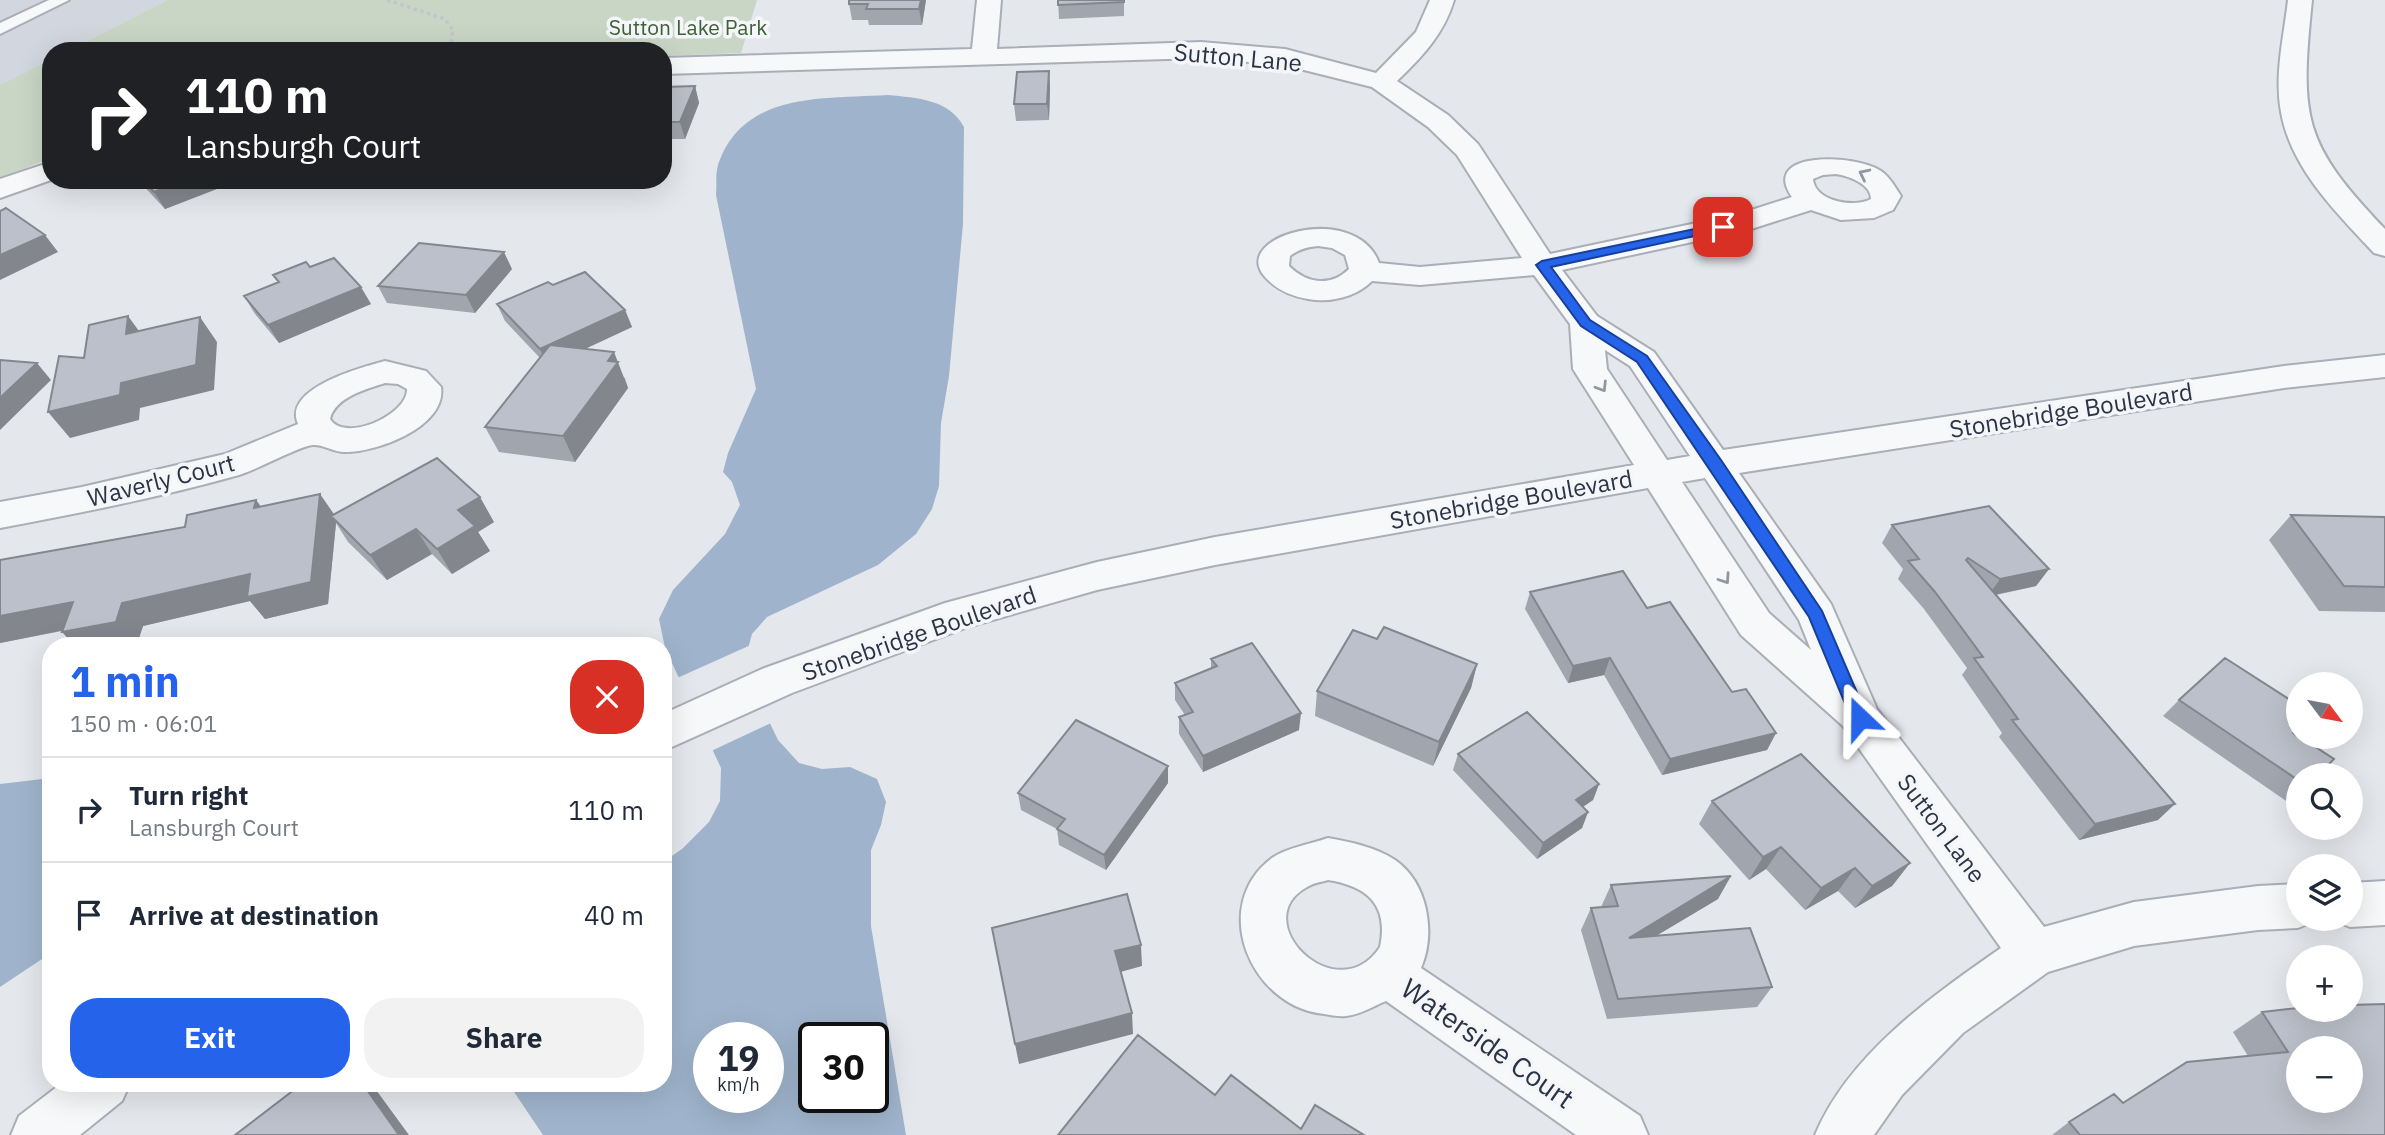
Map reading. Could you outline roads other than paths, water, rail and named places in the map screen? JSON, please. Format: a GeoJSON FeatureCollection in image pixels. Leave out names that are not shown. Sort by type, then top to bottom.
{"type":"FeatureCollection","features":[{"type":"Feature","properties":{"kind":"street"},"geometry":{"type":"LineString","coordinates":[[984,56],[989,0]]}},
{"type":"Feature","properties":{"kind":"street"},"geometry":{"type":"LineString","coordinates":[[1381,82],[1422,43],[1434,25],[1442,0]]}},
{"type":"Feature","properties":{"kind":"street"},"geometry":{"type":"LineString","coordinates":[[2300,0],[2292,87],[2299,132],[2310,158],[2333,191],[2385,247]]}},
{"type":"Feature","properties":{"kind":"street","name":"Sutton Lane"},"geometry":{"type":"LineString","coordinates":[[672,66],[1222,50],[1285,57],[1381,82],[1438,121],[1468,150],[1542,265],[1586,323],[1642,359],[1817,615],[1860,718],[2034,953]]}},
{"type":"Feature","properties":{"kind":"street"},"geometry":{"type":"LineString","coordinates":[[0,189],[42,173]]}},
{"type":"Feature","properties":{"kind":"street"},"geometry":{"type":"LineString","coordinates":[[1365,271],[1420,276],[1477,273],[1542,265],[1685,236],[1811,200]]}},
{"type":"Feature","properties":{"kind":"street"},"geometry":{"type":"LineString","coordinates":[[1586,323],[1590,369],[1755,624],[1860,718]]}},
{"type":"Feature","properties":{"kind":"street","name":"Stonebridge Boulevard"},"geometry":{"type":"LineString","coordinates":[[673,728],[777,681],[959,614],[1097,576],[1214,551],[1715,464],[2284,377],[2385,366]]}},
{"type":"Feature","properties":{"kind":"street","name":"Waverly Court"},"geometry":{"type":"LineString","coordinates":[[0,514],[82,500],[234,464],[318,429]]}},
{"type":"Feature","properties":{"kind":"street"},"geometry":{"type":"LineString","coordinates":[[2363,904],[2385,903]]}},
{"type":"Feature","properties":{"kind":"street"},"geometry":{"type":"LineString","coordinates":[[1842,1135],[1884,1077],[1945,1016],[2034,953],[2134,924],[2286,907]]}},
{"type":"Feature","properties":{"kind":"street","name":"Waterside Court"},"geometry":{"type":"LineString","coordinates":[[1390,975],[1621,1135]]}},
{"type":"Feature","properties":{"kind":"street"},"geometry":{"type":"LineString","coordinates":[[38,1135],[93,1092]]}},
{"type":"Feature","properties":{"kind":"lane"},"geometry":{"type":"LineString","coordinates":[[0,29],[61,0]]}},
{"type":"Feature","properties":{"kind":"water"},"geometry":{"type":"Polygon","coordinates":[[[888,95],[910,97],[941,105],[958,118],[964,127],[963,224],[949,376],[941,423],[939,486],[932,509],[916,534],[878,565],[767,617],[752,634],[743,667],[778,740],[799,763],[822,769],[850,767],[877,779],[886,802],[871,850],[871,926],[887,1022],[798,1022],[798,1113],[889,1113],[889,1033],[906,1135],[543,1135],[514,1092],[672,1092],[672,856],[709,822],[720,801],[721,768],[672,663],[672,637],[663,637],[659,619],[673,590],[725,534],[740,505],[732,482],[723,472],[728,453],[756,389],[716,195],[719,162],[731,139],[748,122],[790,103],[888,95]]]}},
{"type":"Feature","properties":{"kind":"water"},"geometry":{"type":"Polygon","coordinates":[[[42,779],[42,959],[0,987],[0,784],[42,779]]]}},
{"type":"Feature","properties":{"kind":"park label","name":"Sutton Lake Park"},"geometry":{"type":"Point","coordinates":[688,27]}}]}
